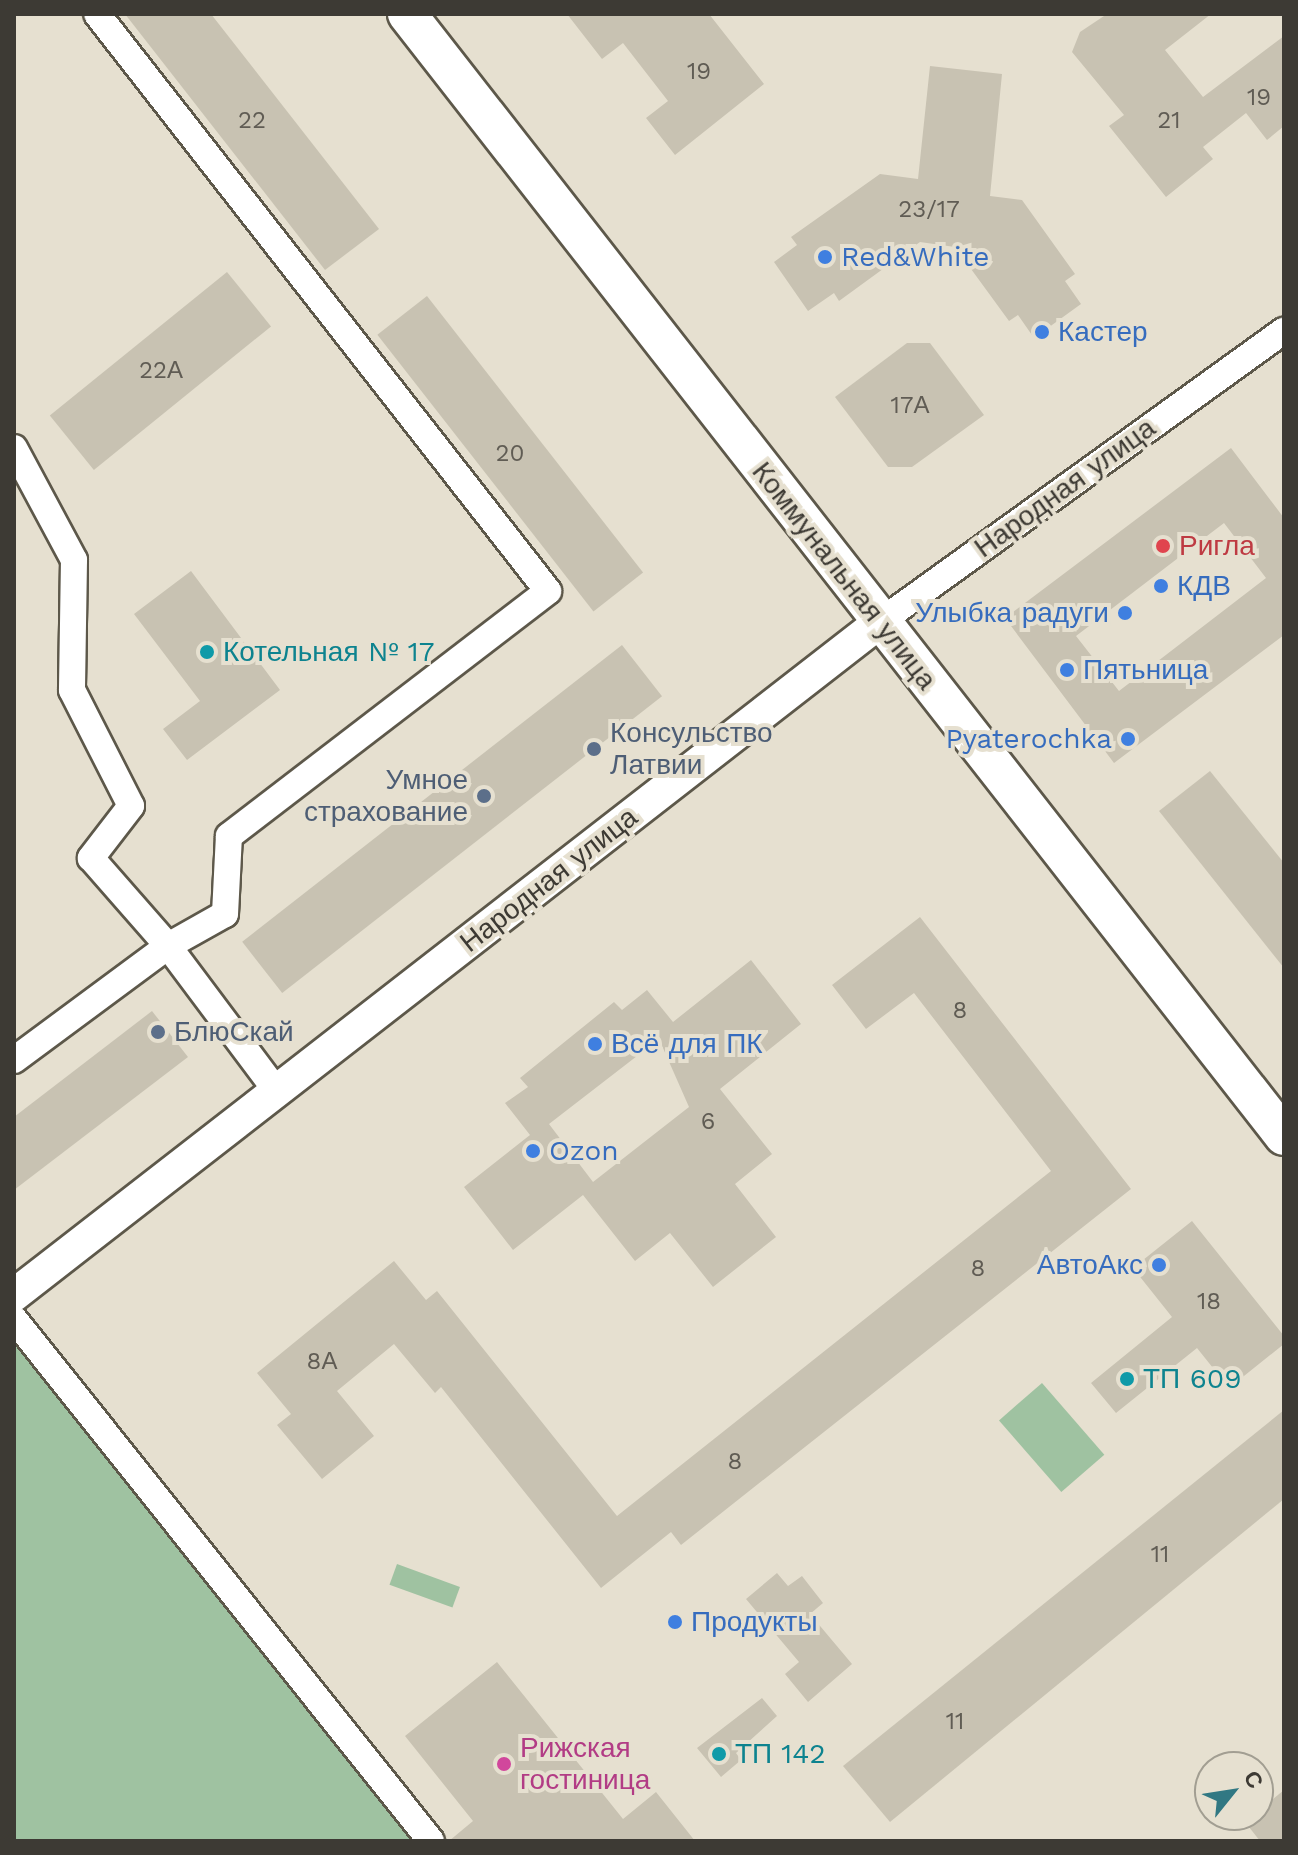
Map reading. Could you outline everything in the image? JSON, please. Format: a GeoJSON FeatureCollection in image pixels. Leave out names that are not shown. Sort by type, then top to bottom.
{"type":"FeatureCollection","features":[{"type":"Feature","properties":{"kind":"main road","name":"Коммунальная улица"},"geometry":{"type":"LineString","coordinates":[[407,14],[1284,1136]]}},
{"type":"Feature","properties":{"kind":"street"},"geometry":{"type":"LineString","coordinates":[[14,1060],[168,946],[225,914],[229,836],[548,591],[97,14]]}},
{"type":"Feature","properties":{"kind":"street","name":"Народная улица"},"geometry":{"type":"LineString","coordinates":[[14,1295],[275,1089],[880,622],[1284,331]]}},
{"type":"Feature","properties":{"kind":"street"},"geometry":{"type":"LineString","coordinates":[[14,448],[74,560],[72,690],[131,806],[91,858],[168,946],[275,1089]]}},
{"type":"Feature","properties":{"kind":"street"},"geometry":{"type":"LineString","coordinates":[[14,1319],[431,1841]]}},
{"type":"Feature","properties":{"kind":"green space"},"geometry":{"type":"Polygon","coordinates":[[[14,1332],[420,1841],[14,1841],[14,1332]]]}},
{"type":"Feature","properties":{"kind":"green space"},"geometry":{"type":"Polygon","coordinates":[[[1042,1383],[1104,1455],[1061,1492],[999,1420],[1042,1383]]]}},
{"type":"Feature","properties":{"kind":"green space"},"geometry":{"type":"Polygon","coordinates":[[[397,1564],[460,1587],[452,1608],[389,1585],[397,1564]]]}},
{"type":"Feature","properties":{"kind":"building"},"geometry":{"type":"Polygon","coordinates":[[[125,14],[211,14],[379,229],[325,270],[125,14]]]}},
{"type":"Feature","properties":{"kind":"building"},"geometry":{"type":"Polygon","coordinates":[[[567,14],[709,14],[764,84],[675,155],[646,118],[668,101],[623,43],[602,59],[567,14]]]}},
{"type":"Feature","properties":{"kind":"building"},"geometry":{"type":"Polygon","coordinates":[[[1107,14],[1211,14],[1165,50],[1203,97],[1284,36],[1284,126],[1267,140],[1246,113],[1203,147],[1213,159],[1166,197],[1109,126],[1124,115],[1072,52],[1080,32],[1107,14]]]}},
{"type":"Feature","properties":{"kind":"building"},"geometry":{"type":"Polygon","coordinates":[[[930,66],[1002,74],[990,196],[1022,200],[1075,274],[1065,281],[1081,304],[1034,338],[1018,315],[1009,321],[955,247],[920,242],[839,301],[834,293],[808,311],[774,262],[797,245],[791,237],[880,174],[918,179],[930,66]]]}},
{"type":"Feature","properties":{"kind":"building"},"geometry":{"type":"Polygon","coordinates":[[[227,272],[271,326],[94,470],[50,415],[227,272]]]}},
{"type":"Feature","properties":{"kind":"building"},"geometry":{"type":"Polygon","coordinates":[[[427,296],[643,573],[593,611],[377,335],[427,296]]]}},
{"type":"Feature","properties":{"kind":"building"},"geometry":{"type":"Polygon","coordinates":[[[907,343],[930,343],[984,415],[912,467],[888,467],[835,397],[907,343]]]}},
{"type":"Feature","properties":{"kind":"building"},"geometry":{"type":"Polygon","coordinates":[[[1231,448],[1284,518],[1284,635],[1114,763],[1005,618],[1231,448]],[[1224,523],[1076,636],[1119,691],[1266,578],[1224,523]]]}},
{"type":"Feature","properties":{"kind":"building","name":"Котельная № 17"},"geometry":{"type":"Polygon","coordinates":[[[191,571],[280,690],[187,760],[163,729],[200,701],[134,614],[191,571]]]}},
{"type":"Feature","properties":{"kind":"building"},"geometry":{"type":"Polygon","coordinates":[[[622,645],[662,696],[282,993],[242,942],[622,645]]]}},
{"type":"Feature","properties":{"kind":"building"},"geometry":{"type":"Polygon","coordinates":[[[1210,771],[1284,863],[1284,968],[1159,811],[1210,771]]]}},
{"type":"Feature","properties":{"kind":"building"},"geometry":{"type":"Polygon","coordinates":[[[920,917],[1131,1189],[681,1545],[671,1532],[601,1588],[441,1387],[435,1393],[394,1344],[337,1391],[374,1436],[322,1479],[277,1425],[291,1414],[257,1373],[394,1261],[426,1300],[437,1291],[617,1516],[1051,1171],[914,993],[866,1029],[832,985],[920,917]]]}},
{"type":"Feature","properties":{"kind":"building"},"geometry":{"type":"Polygon","coordinates":[[[751,960],[801,1024],[720,1089],[772,1154],[735,1184],[776,1237],[713,1287],[670,1233],[635,1261],[583,1195],[513,1250],[464,1187],[530,1135],[505,1103],[528,1087],[520,1078],[614,1002],[622,1010],[647,990],[673,1022],[751,960]],[[659,1039],[549,1124],[593,1182],[689,1107],[659,1039]]]}},
{"type":"Feature","properties":{"kind":"building"},"geometry":{"type":"Polygon","coordinates":[[[152,1011],[188,1057],[14,1190],[14,1117],[152,1011]]]}},
{"type":"Feature","properties":{"kind":"building"},"geometry":{"type":"Polygon","coordinates":[[[1192,1221],[1284,1336],[1284,1344],[1229,1388],[1197,1348],[1116,1413],[1091,1383],[1172,1317],[1133,1268],[1192,1221]]]}},
{"type":"Feature","properties":{"kind":"building"},"geometry":{"type":"Polygon","coordinates":[[[1284,1410],[1284,1499],[890,1822],[843,1766],[1284,1410]]]}},
{"type":"Feature","properties":{"kind":"building"},"geometry":{"type":"Polygon","coordinates":[[[777,1573],[788,1586],[802,1576],[823,1603],[810,1614],[852,1664],[808,1702],[785,1674],[799,1662],[746,1599],[777,1573]]]}},
{"type":"Feature","properties":{"kind":"building","name":"Рижская гостиница"},"geometry":{"type":"Polygon","coordinates":[[[497,1662],[623,1819],[656,1792],[695,1841],[449,1841],[473,1821],[405,1736],[497,1662]]]}},
{"type":"Feature","properties":{"kind":"building"},"geometry":{"type":"Polygon","coordinates":[[[762,1698],[777,1716],[736,1753],[741,1760],[721,1777],[697,1748],[762,1698]]]}},
{"type":"Feature","properties":{"kind":"building"},"geometry":{"type":"Polygon","coordinates":[[[1284,1790],[1284,1841],[1260,1841],[1252,1831],[1274,1831],[1274,1798],[1284,1790]]]}},
{"type":"Feature","properties":{"kind":"place","name":"Red&White"},"geometry":{"type":"Point","coordinates":[825,257]}},
{"type":"Feature","properties":{"kind":"place","name":"Кастер"},"geometry":{"type":"Point","coordinates":[1042,332]}},
{"type":"Feature","properties":{"kind":"place","name":"Ригла"},"geometry":{"type":"Point","coordinates":[1163,546]}},
{"type":"Feature","properties":{"kind":"place","name":"КДВ"},"geometry":{"type":"Point","coordinates":[1161,586]}},
{"type":"Feature","properties":{"kind":"place","name":"Улыбка радуги"},"geometry":{"type":"Point","coordinates":[1125,613]}},
{"type":"Feature","properties":{"kind":"place","name":"Котельная № 17"},"geometry":{"type":"Point","coordinates":[207,652]}},
{"type":"Feature","properties":{"kind":"place","name":"Пятьница"},"geometry":{"type":"Point","coordinates":[1067,670]}},
{"type":"Feature","properties":{"kind":"place","name":"Pyaterochka"},"geometry":{"type":"Point","coordinates":[1128,739]}},
{"type":"Feature","properties":{"kind":"place","name":"Консульство Латвии"},"geometry":{"type":"Point","coordinates":[594,749]}},
{"type":"Feature","properties":{"kind":"place","name":"Умное страхование"},"geometry":{"type":"Point","coordinates":[484,796]}},
{"type":"Feature","properties":{"kind":"place","name":"БлюСкай"},"geometry":{"type":"Point","coordinates":[158,1032]}},
{"type":"Feature","properties":{"kind":"place","name":"Всё для ПК"},"geometry":{"type":"Point","coordinates":[595,1044]}},
{"type":"Feature","properties":{"kind":"place","name":"Ozon"},"geometry":{"type":"Point","coordinates":[533,1151]}},
{"type":"Feature","properties":{"kind":"place","name":"АвтоАкс"},"geometry":{"type":"Point","coordinates":[1159,1265]}},
{"type":"Feature","properties":{"kind":"place","name":"ТП 609"},"geometry":{"type":"Point","coordinates":[1127,1379]}},
{"type":"Feature","properties":{"kind":"place","name":"Продукты"},"geometry":{"type":"Point","coordinates":[675,1622]}},
{"type":"Feature","properties":{"kind":"place","name":"ТП 142"},"geometry":{"type":"Point","coordinates":[719,1754]}},
{"type":"Feature","properties":{"kind":"place","name":"Рижская гостиница"},"geometry":{"type":"Point","coordinates":[504,1764]}}]}
